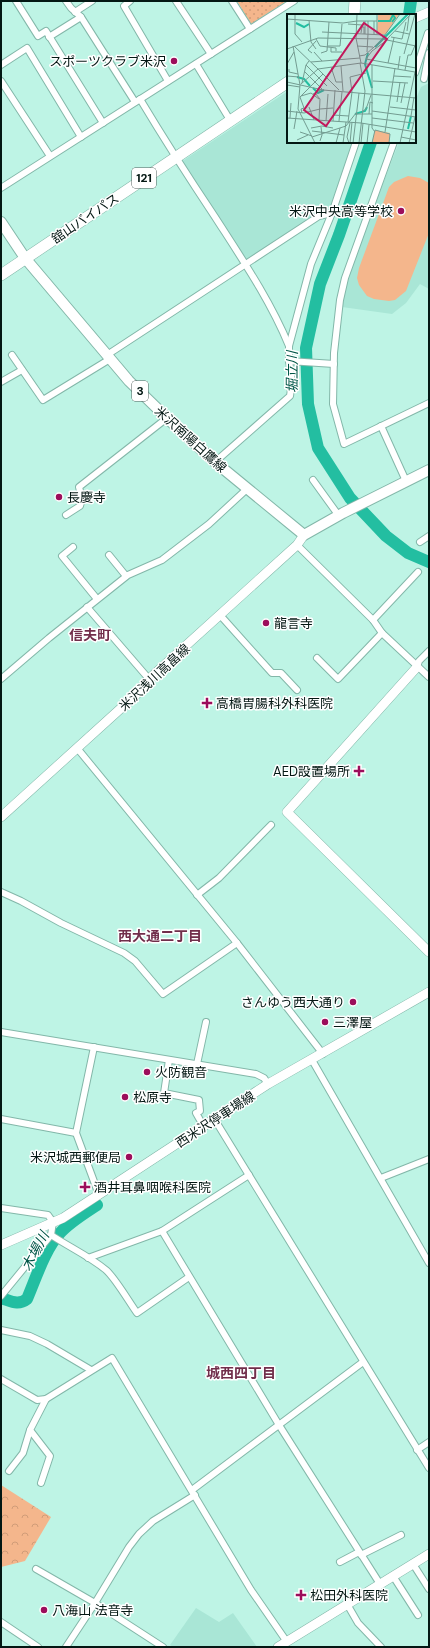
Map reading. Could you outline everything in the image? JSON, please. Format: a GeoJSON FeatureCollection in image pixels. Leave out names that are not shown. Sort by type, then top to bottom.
{"type":"FeatureCollection","features":[{"type":"Feature","properties":{"kind":"highway"},"geometry":{"type":"LineString","coordinates":[[354,1],[354,14]]}},
{"type":"Feature","properties":{"kind":"highway","name":"舘山バイパス"},"geometry":{"type":"LineString","coordinates":[[1,275],[287,83]]}},
{"type":"Feature","properties":{"kind":"main road"},"geometry":{"type":"LineString","coordinates":[[416,18],[427,13]]}},
{"type":"Feature","properties":{"kind":"main road","name":"米沢南陽白鷹線"},"geometry":{"type":"LineString","coordinates":[[1,222],[25,258],[108,357],[167,418],[215,462],[304,535]]}},
{"type":"Feature","properties":{"kind":"main road"},"geometry":{"type":"LineString","coordinates":[[304,535],[429,470]]}},
{"type":"Feature","properties":{"kind":"main road","name":"米沢浅川高畠線"},"geometry":{"type":"LineString","coordinates":[[1,817],[297,545],[304,535]]}},
{"type":"Feature","properties":{"kind":"main road"},"geometry":{"type":"LineString","coordinates":[[417,667],[287,812],[429,952]]}},
{"type":"Feature","properties":{"kind":"main road","name":"西米沢停車場線"},"geometry":{"type":"LineString","coordinates":[[1,1245],[63,1218],[268,1084],[323,1054],[429,992]]}},
{"type":"Feature","properties":{"kind":"main road"},"geometry":{"type":"LineString","coordinates":[[278,1647],[429,1554]]}},
{"type":"Feature","properties":{"kind":"street"},"geometry":{"type":"LineString","coordinates":[[16,1],[38,36],[46,31],[103,123]]}},
{"type":"Feature","properties":{"kind":"street"},"geometry":{"type":"LineString","coordinates":[[66,1],[81,17],[246,265],[279,322],[289,346],[292,382],[290,396],[215,462]]}},
{"type":"Feature","properties":{"kind":"street"},"geometry":{"type":"LineString","coordinates":[[75,12],[92,1]]}},
{"type":"Feature","properties":{"kind":"street"},"geometry":{"type":"LineString","coordinates":[[130,1],[124,6],[168,81]]}},
{"type":"Feature","properties":{"kind":"street"},"geometry":{"type":"LineString","coordinates":[[176,1],[211,54]]}},
{"type":"Feature","properties":{"kind":"street"},"geometry":{"type":"LineString","coordinates":[[232,1],[250,29]]}},
{"type":"Feature","properties":{"kind":"street"},"geometry":{"type":"LineString","coordinates":[[1,188],[294,1]]}},
{"type":"Feature","properties":{"kind":"street"},"geometry":{"type":"LineString","coordinates":[[49,37],[81,17]]}},
{"type":"Feature","properties":{"kind":"street"},"geometry":{"type":"LineString","coordinates":[[416,70],[428,33]]}},
{"type":"Feature","properties":{"kind":"street"},"geometry":{"type":"LineString","coordinates":[[1,65],[27,48],[81,137]]}},
{"type":"Feature","properties":{"kind":"street"},"geometry":{"type":"LineString","coordinates":[[429,53],[424,79],[429,76]]}},
{"type":"Feature","properties":{"kind":"street"},"geometry":{"type":"LineString","coordinates":[[196,64],[230,120]]}},
{"type":"Feature","properties":{"kind":"street"},"geometry":{"type":"LineString","coordinates":[[1,81],[50,156]]}},
{"type":"Feature","properties":{"kind":"street"},"geometry":{"type":"LineString","coordinates":[[289,346],[311,264],[332,213],[356,143]]}},
{"type":"Feature","properties":{"kind":"street"},"geometry":{"type":"LineString","coordinates":[[394,143],[345,278],[340,300],[334,364],[333,404],[344,444],[429,403]]}},
{"type":"Feature","properties":{"kind":"street"},"geometry":{"type":"LineString","coordinates":[[12,356],[43,400],[319,216],[332,213]]}},
{"type":"Feature","properties":{"kind":"street"},"geometry":{"type":"LineString","coordinates":[[290,361],[334,364]]}},
{"type":"Feature","properties":{"kind":"street"},"geometry":{"type":"LineString","coordinates":[[1,382],[22,370]]}},
{"type":"Feature","properties":{"kind":"street"},"geometry":{"type":"LineString","coordinates":[[66,515],[80,506],[82,499],[79,487],[167,418]]}},
{"type":"Feature","properties":{"kind":"street"},"geometry":{"type":"LineString","coordinates":[[381,426],[406,481]]}},
{"type":"Feature","properties":{"kind":"street"},"geometry":{"type":"LineString","coordinates":[[313,480],[341,515]]}},
{"type":"Feature","properties":{"kind":"street"},"geometry":{"type":"LineString","coordinates":[[1,678],[126,576],[162,560],[209,524],[248,488]]}},
{"type":"Feature","properties":{"kind":"street"},"geometry":{"type":"LineString","coordinates":[[420,542],[429,536]]}},
{"type":"Feature","properties":{"kind":"street"},"geometry":{"type":"LineString","coordinates":[[297,545],[373,620],[382,633],[429,677]]}},
{"type":"Feature","properties":{"kind":"street"},"geometry":{"type":"LineString","coordinates":[[73,547],[62,556],[97,599]]}},
{"type":"Feature","properties":{"kind":"street"},"geometry":{"type":"LineString","coordinates":[[109,555],[126,576]]}},
{"type":"Feature","properties":{"kind":"street"},"geometry":{"type":"LineString","coordinates":[[373,620],[418,572]]}},
{"type":"Feature","properties":{"kind":"street"},"geometry":{"type":"LineString","coordinates":[[87,607],[149,680]]}},
{"type":"Feature","properties":{"kind":"street"},"geometry":{"type":"LineString","coordinates":[[220,615],[272,673],[281,673],[297,690]]}},
{"type":"Feature","properties":{"kind":"street"},"geometry":{"type":"LineString","coordinates":[[317,658],[338,679],[382,633]]}},
{"type":"Feature","properties":{"kind":"street"},"geometry":{"type":"LineString","coordinates":[[417,667],[419,661],[429,651]]}},
{"type":"Feature","properties":{"kind":"street"},"geometry":{"type":"LineString","coordinates":[[77,748],[237,942],[323,1054]]}},
{"type":"Feature","properties":{"kind":"street"},"geometry":{"type":"LineString","coordinates":[[197,895],[219,878],[271,825]]}},
{"type":"Feature","properties":{"kind":"street"},"geometry":{"type":"LineString","coordinates":[[1,892],[16,898],[124,953],[135,961],[163,994],[237,942]]}},
{"type":"Feature","properties":{"kind":"street"},"geometry":{"type":"LineString","coordinates":[[197,1064],[206,1022]]}},
{"type":"Feature","properties":{"kind":"street"},"geometry":{"type":"LineString","coordinates":[[1,1032],[256,1074],[264,1078],[268,1084]]}},
{"type":"Feature","properties":{"kind":"street"},"geometry":{"type":"LineString","coordinates":[[94,1047],[76,1133],[98,1195]]}},
{"type":"Feature","properties":{"kind":"street"},"geometry":{"type":"LineString","coordinates":[[169,1060],[164,1093],[199,1100],[200,1111],[196,1113],[204,1127]]}},
{"type":"Feature","properties":{"kind":"street"},"geometry":{"type":"LineString","coordinates":[[312,1060],[429,1262]]}},
{"type":"Feature","properties":{"kind":"street"},"geometry":{"type":"LineString","coordinates":[[1,1119],[76,1133]]}},
{"type":"Feature","properties":{"kind":"street"},"geometry":{"type":"LineString","coordinates":[[215,1120],[429,1468]]}},
{"type":"Feature","properties":{"kind":"street"},"geometry":{"type":"LineString","coordinates":[[381,1178],[429,1159]]}},
{"type":"Feature","properties":{"kind":"street"},"geometry":{"type":"LineString","coordinates":[[88,1258],[162,1231],[249,1175]]}},
{"type":"Feature","properties":{"kind":"street"},"geometry":{"type":"LineString","coordinates":[[1,1208],[48,1216],[53,1222],[51,1236],[2,1294]]}},
{"type":"Feature","properties":{"kind":"street"},"geometry":{"type":"LineString","coordinates":[[162,1231],[279,1425],[380,1584]]}},
{"type":"Feature","properties":{"kind":"street"},"geometry":{"type":"LineString","coordinates":[[51,1236],[88,1258],[107,1272],[137,1313],[189,1277]]}},
{"type":"Feature","properties":{"kind":"street"},"geometry":{"type":"LineString","coordinates":[[1,1330],[30,1336],[47,1344],[90,1370]]}},
{"type":"Feature","properties":{"kind":"street"},"geometry":{"type":"LineString","coordinates":[[1,1378],[37,1400],[46,1399],[90,1370],[112,1358],[251,1590],[287,1642]]}},
{"type":"Feature","properties":{"kind":"street"},"geometry":{"type":"LineString","coordinates":[[66,1647],[129,1547],[139,1534],[153,1521],[363,1362]]}},
{"type":"Feature","properties":{"kind":"street"},"geometry":{"type":"LineString","coordinates":[[9,1471],[23,1453],[30,1430],[46,1399]]}},
{"type":"Feature","properties":{"kind":"street"},"geometry":{"type":"LineString","coordinates":[[30,1430],[50,1456],[41,1483]]}},
{"type":"Feature","properties":{"kind":"street"},"geometry":{"type":"LineString","coordinates":[[417,1450],[429,1442]]}},
{"type":"Feature","properties":{"kind":"street"},"geometry":{"type":"LineString","coordinates":[[340,1562],[401,1535]]}},
{"type":"Feature","properties":{"kind":"street"},"geometry":{"type":"LineString","coordinates":[[413,1564],[429,1589]]}},
{"type":"Feature","properties":{"kind":"street"},"geometry":{"type":"LineString","coordinates":[[36,1569],[90,1602],[95,1603],[163,1647]]}},
{"type":"Feature","properties":{"kind":"street"},"geometry":{"type":"LineString","coordinates":[[393,1576],[418,1615]]}},
{"type":"Feature","properties":{"kind":"street"},"geometry":{"type":"LineString","coordinates":[[347,1604],[358,1623],[381,1647]]}},
{"type":"Feature","properties":{"kind":"street"},"geometry":{"type":"LineString","coordinates":[[1,1622],[38,1647]]}},
{"type":"Feature","properties":{"kind":"shaded area","name":"米沢中央高等学校"},"geometry":{"type":"Polygon","coordinates":[[[429,83],[429,289],[420,284],[406,303],[392,314],[342,307],[346,280],[399,143],[416,143],[416,99],[421,87],[429,83]]]}},
{"type":"Feature","properties":{"kind":"shaded area"},"geometry":{"type":"Polygon","coordinates":[[[287,92],[287,143],[353,143],[330,207],[246,261],[181,162],[287,92]]]}},
{"type":"Feature","properties":{"kind":"shaded area"},"geometry":{"type":"Polygon","coordinates":[[[196,1608],[219,1622],[233,1613],[257,1647],[173,1647],[170,1645],[196,1608]]]}},
{"type":"Feature","properties":{"kind":"green space"},"geometry":{"type":"Polygon","coordinates":[[[237,1],[287,1],[251,24],[237,1]]]}},
{"type":"Feature","properties":{"kind":"green space"},"geometry":{"type":"Polygon","coordinates":[[[408,176],[420,178],[429,183],[429,233],[406,291],[395,300],[389,301],[374,299],[367,296],[359,285],[357,278],[359,268],[389,187],[394,182],[408,176]]]}},
{"type":"Feature","properties":{"kind":"green space"},"geometry":{"type":"Polygon","coordinates":[[[1,1485],[51,1517],[25,1561],[1,1567],[1,1485]]]}},
{"type":"Feature","properties":{"kind":"waterway","name":"堀立川"},"geometry":{"type":"LineString","coordinates":[[409,14],[411,1]]}},
{"type":"Feature","properties":{"kind":"waterway","name":"堀立川"},"geometry":{"type":"LineString","coordinates":[[371,143],[339,235],[320,284],[306,348],[308,404],[318,448],[350,498],[386,536],[408,553],[429,562]]}},
{"type":"Feature","properties":{"kind":"waterway","name":"木場川"},"geometry":{"type":"LineString","coordinates":[[1,1298],[17,1303],[27,1299],[41,1264],[50,1247],[60,1233],[68,1225],[97,1205]]}},
{"type":"Feature","properties":{"kind":"place","name":"スポーツクラブ米沢"},"geometry":{"type":"Point","coordinates":[174,61]}},
{"type":"Feature","properties":{"kind":"place","name":"米沢中央高等学校"},"geometry":{"type":"Point","coordinates":[401,211]}},
{"type":"Feature","properties":{"kind":"place","name":"長慶寺"},"geometry":{"type":"Point","coordinates":[59,497]}},
{"type":"Feature","properties":{"kind":"place","name":"龍言寺"},"geometry":{"type":"Point","coordinates":[266,623]}},
{"type":"Feature","properties":{"kind":"place","name":"高橋胃腸科外科医院"},"geometry":{"type":"Point","coordinates":[207,703]}},
{"type":"Feature","properties":{"kind":"place","name":"AED設置場所"},"geometry":{"type":"Point","coordinates":[359,771]}},
{"type":"Feature","properties":{"kind":"place","name":"さんゆう西大通り"},"geometry":{"type":"Point","coordinates":[353,1002]}},
{"type":"Feature","properties":{"kind":"place","name":"三澤屋"},"geometry":{"type":"Point","coordinates":[325,1022]}},
{"type":"Feature","properties":{"kind":"place","name":"火防観音"},"geometry":{"type":"Point","coordinates":[147,1072]}},
{"type":"Feature","properties":{"kind":"place","name":"松原寺"},"geometry":{"type":"Point","coordinates":[125,1097]}},
{"type":"Feature","properties":{"kind":"place","name":"米沢城西郵便局"},"geometry":{"type":"Point","coordinates":[129,1157]}},
{"type":"Feature","properties":{"kind":"place","name":"酒井耳鼻咽喉科医院"},"geometry":{"type":"Point","coordinates":[85,1187]}},
{"type":"Feature","properties":{"kind":"place","name":"松田外科医院"},"geometry":{"type":"Point","coordinates":[301,1595]}},
{"type":"Feature","properties":{"kind":"place","name":"八海山 法音寺"},"geometry":{"type":"Point","coordinates":[44,1610]}},
{"type":"Feature","properties":{"kind":"district","name":"信夫町"},"geometry":{"type":"Point","coordinates":[90,635]}},
{"type":"Feature","properties":{"kind":"district","name":"西大通二丁目"},"geometry":{"type":"Point","coordinates":[160,936]}},
{"type":"Feature","properties":{"kind":"district","name":"城西四丁目"},"geometry":{"type":"Point","coordinates":[241,1373]}}]}
